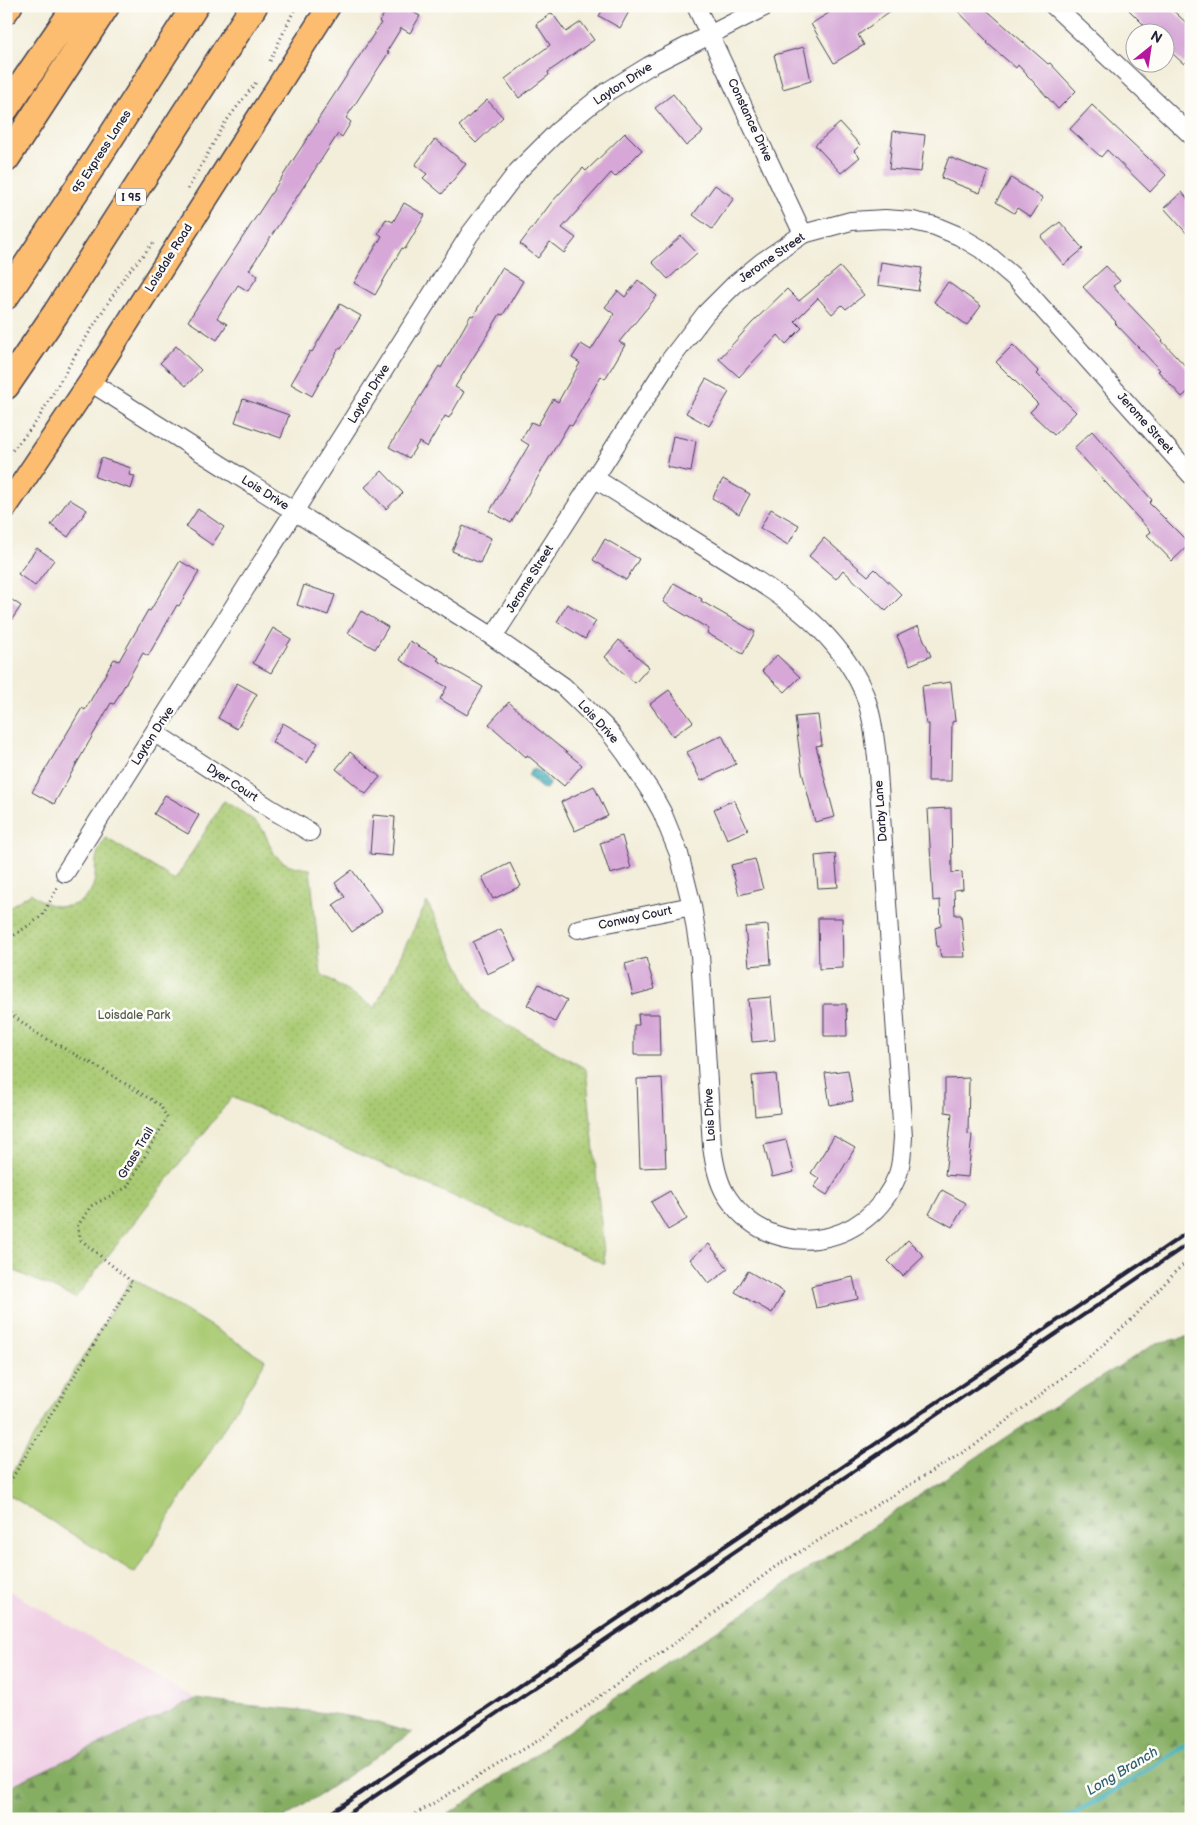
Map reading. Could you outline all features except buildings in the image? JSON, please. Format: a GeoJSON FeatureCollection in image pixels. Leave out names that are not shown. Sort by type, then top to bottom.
{"type":"FeatureCollection","features":[{"type":"Feature","properties":{"kind":"highway"},"geometry":{"type":"LineString","coordinates":[[6,108],[76,6]]}},
{"type":"Feature","properties":{"kind":"highway"},"geometry":{"type":"LineString","coordinates":[[6,159],[106,6]]}},
{"type":"Feature","properties":{"kind":"highway","name":"95 Express Lanes"},"geometry":{"type":"LineString","coordinates":[[6,296],[97,160],[195,6]]}},
{"type":"Feature","properties":{"kind":"highway","name":"I 95"},"geometry":{"type":"LineString","coordinates":[[6,386],[61,305],[254,6]]}},
{"type":"Feature","properties":{"kind":"main road"},"geometry":{"type":"LineString","coordinates":[[6,13],[11,6]]}},
{"type":"Feature","properties":{"kind":"main road","name":"Loisdale Road"},"geometry":{"type":"LineString","coordinates":[[6,507],[90,382],[329,6]]}},
{"type":"Feature","properties":{"kind":"street","name":"Constance Drive"},"geometry":{"type":"LineString","coordinates":[[696,6],[803,234]]}},
{"type":"Feature","properties":{"kind":"street","name":"Layton Drive"},"geometry":{"type":"LineString","coordinates":[[65,873],[470,234],[518,172],[558,131],[605,93],[649,66],[766,6]]}},
{"type":"Feature","properties":{"kind":"street"},"geometry":{"type":"LineString","coordinates":[[1054,6],[1191,135]]}},
{"type":"Feature","properties":{"kind":"street","name":"Jerome Street"},"geometry":{"type":"LineString","coordinates":[[493,637],[670,360],[706,313],[734,285],[803,234],[852,221],[885,219],[913,221],[935,226],[959,236],[981,249],[1017,280],[1191,475]]}},
{"type":"Feature","properties":{"kind":"street","name":"Lois Drive"},"geometry":{"type":"LineString","coordinates":[[90,382],[493,637],[563,686],[608,730],[651,792],[671,833],[679,854],[692,906],[700,955],[712,1146],[714,1164],[720,1182],[725,1193],[752,1222],[770,1232],[788,1238],[820,1239]]}},
{"type":"Feature","properties":{"kind":"street","name":"Darby Lane"},"geometry":{"type":"LineString","coordinates":[[594,478],[780,595],[818,626],[848,662],[859,682],[872,717],[878,767],[902,1127],[901,1162],[898,1175],[878,1208],[858,1225],[830,1237],[820,1239]]}},
{"type":"Feature","properties":{"kind":"street","name":"Dyer Court"},"geometry":{"type":"LineString","coordinates":[[155,733],[271,809],[310,832]]}},
{"type":"Feature","properties":{"kind":"street","name":"Conway Court"},"geometry":{"type":"LineString","coordinates":[[578,929],[692,906]]}},
{"type":"Feature","properties":{"kind":"path"},"geometry":{"type":"LineString","coordinates":[[268,65],[296,6]]}},
{"type":"Feature","properties":{"kind":"path"},"geometry":{"type":"LineString","coordinates":[[184,196],[224,124],[260,78]]}},
{"type":"Feature","properties":{"kind":"path"},"geometry":{"type":"LineString","coordinates":[[6,458],[37,421],[80,347],[125,276],[158,238]]}},
{"type":"Feature","properties":{"kind":"path"},"geometry":{"type":"LineString","coordinates":[[6,941],[33,924],[44,914],[65,873]]}},
{"type":"Feature","properties":{"kind":"path","name":"Grass Trail"},"geometry":{"type":"LineString","coordinates":[[6,1010],[36,1033],[100,1068],[160,1105],[167,1118],[127,1186],[91,1206],[77,1227],[81,1240],[132,1282],[6,1488]]}},
{"type":"Feature","properties":{"kind":"path"},"geometry":{"type":"LineString","coordinates":[[406,1819],[539,1740],[680,1639],[775,1567],[975,1446],[1093,1354],[1134,1317],[1175,1272],[1191,1258]]}},
{"type":"Feature","properties":{"kind":"shaded area"},"geometry":{"type":"Polygon","coordinates":[[[6,1589],[196,1699],[6,1788],[6,1589]]]}},
{"type":"Feature","properties":{"kind":"green space","name":"Loisdale Park"},"geometry":{"type":"Polygon","coordinates":[[[224,801],[250,817],[259,825],[274,853],[282,861],[292,866],[310,869],[321,974],[375,1008],[427,902],[481,1010],[586,1069],[605,1264],[232,1097],[75,1298],[6,1267],[6,909],[31,893],[38,899],[56,906],[73,905],[81,901],[88,895],[93,886],[99,848],[106,838],[175,880],[224,801]]]}},
{"type":"Feature","properties":{"kind":"green space"},"geometry":{"type":"Polygon","coordinates":[[[132,1278],[266,1360],[135,1573],[6,1493],[6,1482],[132,1278]]]}},
{"type":"Feature","properties":{"kind":"green space"},"geometry":{"type":"Polygon","coordinates":[[[1191,1336],[1191,1819],[442,1819],[617,1697],[1049,1409],[1157,1343],[1191,1336]]]}},
{"type":"Feature","properties":{"kind":"green space"},"geometry":{"type":"Polygon","coordinates":[[[196,1699],[353,1717],[412,1733],[283,1819],[6,1819],[6,1788],[196,1699]]]}},
{"type":"Feature","properties":{"kind":"water"},"geometry":{"type":"Polygon","coordinates":[[[535,769],[541,772],[550,783],[546,789],[541,788],[528,776],[531,770],[535,769]]]}},
{"type":"Feature","properties":{"kind":"waterway","name":"Long Branch"},"geometry":{"type":"LineString","coordinates":[[1065,1819],[1135,1778],[1191,1742]]}},
{"type":"Feature","properties":{"kind":"railway"},"geometry":{"type":"LineString","coordinates":[[322,1819],[1191,1230]]}},
{"type":"Feature","properties":{"kind":"railway"},"geometry":{"type":"LineString","coordinates":[[341,1819],[1191,1242]]}}]}
